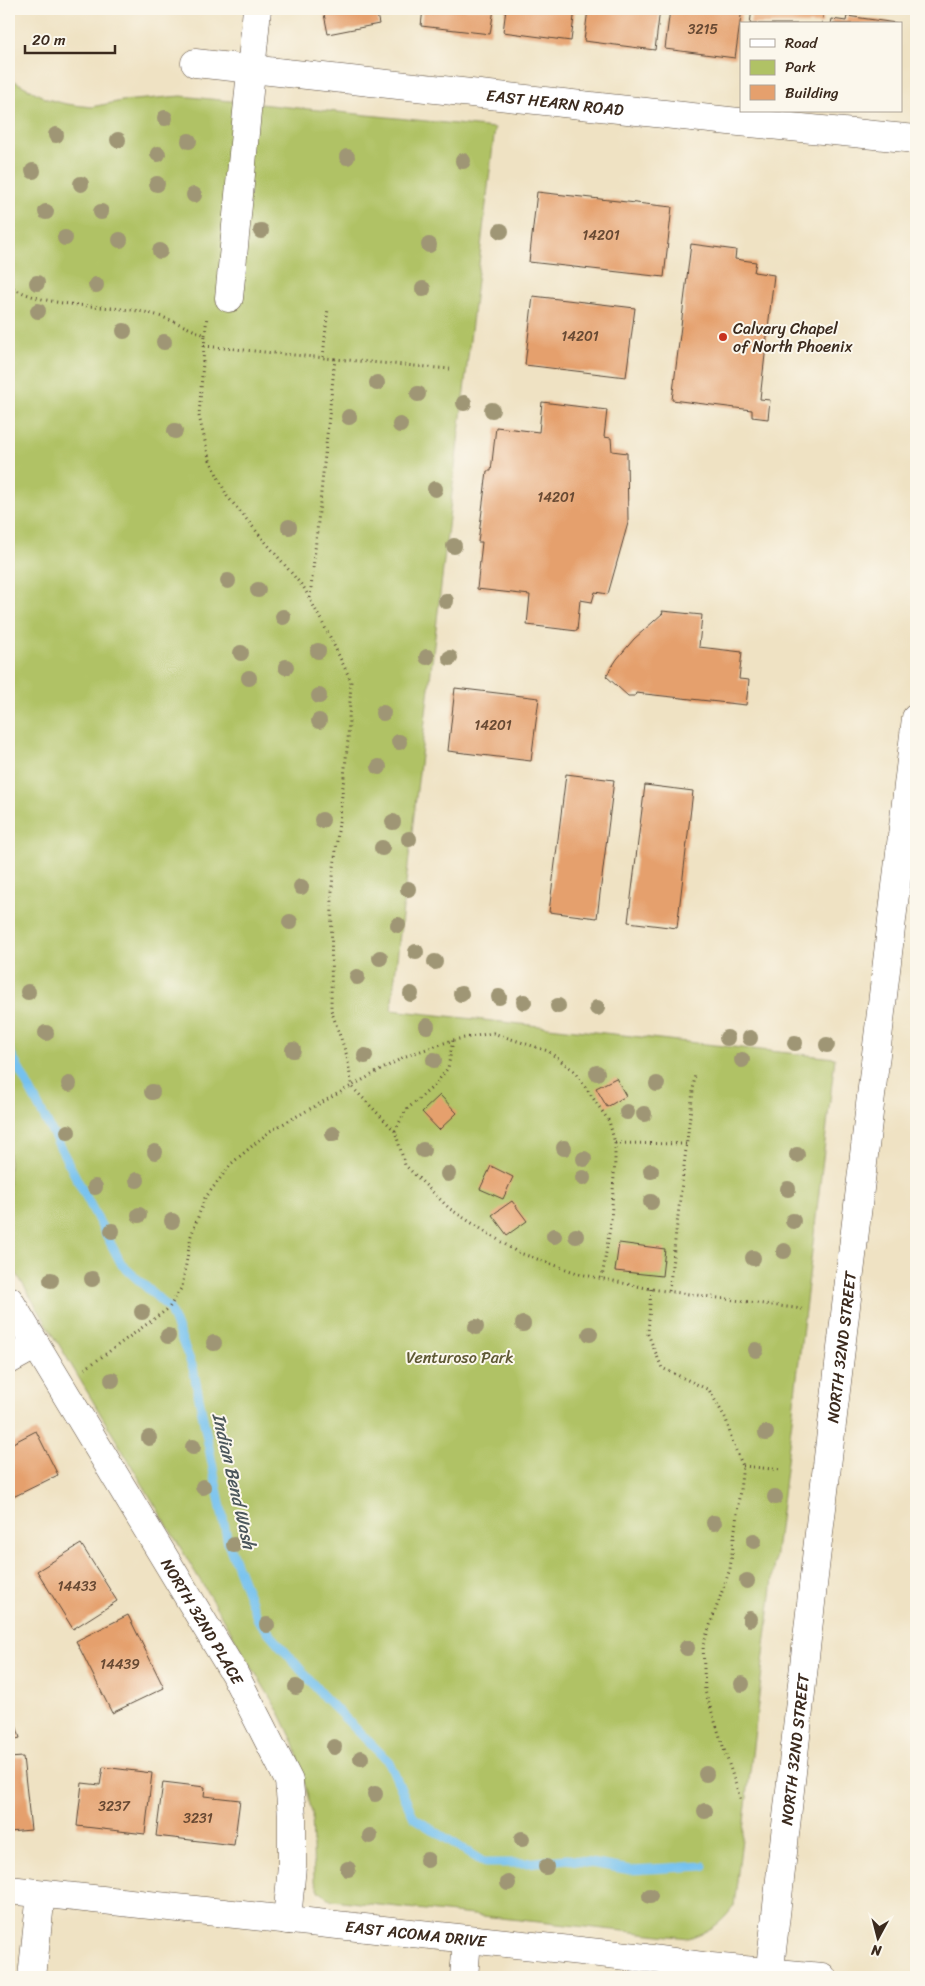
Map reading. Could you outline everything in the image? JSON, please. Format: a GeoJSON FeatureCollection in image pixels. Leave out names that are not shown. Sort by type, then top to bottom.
{"type":"FeatureCollection","features":[{"type":"Feature","properties":{"kind":"street"},"geometry":{"type":"LineString","coordinates":[[229,298],[257,9]]}},
{"type":"Feature","properties":{"kind":"street","name":"EAST HEARN ROAD"},"geometry":{"type":"LineString","coordinates":[[195,63],[729,121],[916,139]]}},
{"type":"Feature","properties":{"kind":"street","name":"NORTH 32ND STREET"},"geometry":{"type":"LineString","coordinates":[[769,1975],[817,1550],[916,718]]}},
{"type":"Feature","properties":{"kind":"street","name":"NORTH 32ND PLACE"},"geometry":{"type":"LineString","coordinates":[[9,1300],[234,1674],[289,1781],[292,1816],[292,1866],[287,1920]]}},
{"type":"Feature","properties":{"kind":"street"},"geometry":{"type":"LineString","coordinates":[[9,1360],[36,1345]]}},
{"type":"Feature","properties":{"kind":"street","name":"EAST ACOMA DRIVE"},"geometry":{"type":"LineString","coordinates":[[9,1890],[646,1958],[769,1975],[822,1977]]}},
{"type":"Feature","properties":{"kind":"street"},"geometry":{"type":"LineString","coordinates":[[32,1977],[41,1894]]}},
{"type":"Feature","properties":{"kind":"street"},"geometry":{"type":"LineString","coordinates":[[464,1977],[467,1940]]}},
{"type":"Feature","properties":{"kind":"path"},"geometry":{"type":"LineString","coordinates":[[9,286],[24,295],[48,300],[144,312],[164,317],[205,335],[199,416],[209,458],[227,496],[304,588],[351,681],[348,740],[332,886],[331,1010],[347,1056],[352,1087],[395,1131],[405,1165],[450,1209],[517,1252],[580,1274],[669,1291],[802,1309]]}},
{"type":"Feature","properties":{"kind":"path"},"geometry":{"type":"LineString","coordinates":[[323,357],[328,308]]}},
{"type":"Feature","properties":{"kind":"path"},"geometry":{"type":"LineString","coordinates":[[204,346],[450,370]]}},
{"type":"Feature","properties":{"kind":"path"},"geometry":{"type":"LineString","coordinates":[[310,598],[335,359]]}},
{"type":"Feature","properties":{"kind":"path"},"geometry":{"type":"LineString","coordinates":[[80,1373],[169,1308],[182,1287],[191,1236],[205,1198],[232,1163],[270,1131],[406,1056],[453,1040],[493,1033],[548,1050],[574,1071],[609,1122],[615,1143],[611,1221],[602,1278]]}},
{"type":"Feature","properties":{"kind":"path"},"geometry":{"type":"LineString","coordinates":[[395,1131],[406,1110],[434,1086],[448,1068],[453,1040]]}},
{"type":"Feature","properties":{"kind":"path"},"geometry":{"type":"LineString","coordinates":[[669,1291],[695,1074]]}},
{"type":"Feature","properties":{"kind":"path"},"geometry":{"type":"LineString","coordinates":[[615,1143],[687,1144]]}},
{"type":"Feature","properties":{"kind":"path"},"geometry":{"type":"LineString","coordinates":[[651,1288],[648,1334],[662,1368],[709,1390],[726,1419],[733,1444],[743,1466],[730,1569],[703,1645],[705,1691],[741,1801]]}},
{"type":"Feature","properties":{"kind":"path"},"geometry":{"type":"LineString","coordinates":[[743,1466],[782,1470]]}},
{"type":"Feature","properties":{"kind":"green space","name":"Venturoso Park"},"geometry":{"type":"Polygon","coordinates":[[[9,78],[47,99],[66,104],[91,107],[122,101],[181,96],[495,128],[391,1010],[835,1058],[734,1906],[714,1926],[689,1938],[332,1900],[320,1892],[314,1880],[312,1812],[294,1743],[280,1714],[9,1261],[9,78]]]}},
{"type":"Feature","properties":{"kind":"building"},"geometry":{"type":"Polygon","coordinates":[[[323,9],[376,9],[379,24],[328,34],[323,9]]]}},
{"type":"Feature","properties":{"kind":"building"},"geometry":{"type":"Polygon","coordinates":[[[423,9],[494,9],[490,34],[421,26],[423,9]]]}},
{"type":"Feature","properties":{"kind":"building"},"geometry":{"type":"Polygon","coordinates":[[[506,9],[575,9],[571,41],[503,32],[506,9]]]}},
{"type":"Feature","properties":{"kind":"building"},"geometry":{"type":"Polygon","coordinates":[[[588,9],[660,9],[655,50],[584,41],[588,9]]]}},
{"type":"Feature","properties":{"kind":"building"},"geometry":{"type":"Polygon","coordinates":[[[670,9],[742,9],[735,58],[665,49],[670,9]]]}},
{"type":"Feature","properties":{"kind":"building"},"geometry":{"type":"Polygon","coordinates":[[[752,9],[824,9],[822,22],[750,22],[752,9]]]}},
{"type":"Feature","properties":{"kind":"building"},"geometry":{"type":"Polygon","coordinates":[[[847,16],[889,22],[831,22],[832,19],[846,21],[847,16]]]}},
{"type":"Feature","properties":{"kind":"building"},"geometry":{"type":"Polygon","coordinates":[[[537,192],[672,207],[664,277],[529,262],[537,192]]]}},
{"type":"Feature","properties":{"kind":"building","name":"Calvary Chapel of North Phoenix"},"geometry":{"type":"Polygon","coordinates":[[[691,244],[736,250],[735,259],[756,262],[754,272],[774,275],[760,399],[770,400],[768,419],[752,417],[752,410],[672,400],[691,244]]]}},
{"type":"Feature","properties":{"kind":"building"},"geometry":{"type":"Polygon","coordinates":[[[533,296],[635,308],[626,377],[525,365],[533,296]]]}},
{"type":"Feature","properties":{"kind":"building"},"geometry":{"type":"Polygon","coordinates":[[[542,402],[607,410],[604,437],[611,438],[612,451],[627,453],[628,523],[608,594],[595,592],[592,602],[580,600],[577,631],[527,625],[530,595],[477,589],[482,542],[478,542],[487,471],[491,471],[496,427],[539,432],[542,402]]]}},
{"type":"Feature","properties":{"kind":"building"},"geometry":{"type":"Polygon","coordinates":[[[662,611],[702,615],[699,647],[742,652],[739,679],[749,680],[746,705],[636,693],[635,696],[628,696],[606,676],[634,639],[663,613],[662,611]]]}},
{"type":"Feature","properties":{"kind":"building"},"geometry":{"type":"Polygon","coordinates":[[[455,688],[539,698],[531,761],[448,751],[455,688]]]}},
{"type":"Feature","properties":{"kind":"building"},"geometry":{"type":"Polygon","coordinates":[[[566,774],[614,780],[597,918],[549,912],[566,774]]]}},
{"type":"Feature","properties":{"kind":"building"},"geometry":{"type":"Polygon","coordinates":[[[645,785],[693,791],[677,928],[628,922],[645,785]]]}},
{"type":"Feature","properties":{"kind":"building"},"geometry":{"type":"Polygon","coordinates":[[[616,1078],[626,1096],[607,1107],[596,1088],[616,1078]]]}},
{"type":"Feature","properties":{"kind":"building"},"geometry":{"type":"Polygon","coordinates":[[[440,1095],[457,1113],[439,1130],[422,1112],[440,1095]]]}},
{"type":"Feature","properties":{"kind":"building"},"geometry":{"type":"Polygon","coordinates":[[[491,1166],[513,1177],[503,1199],[480,1189],[491,1166]]]}},
{"type":"Feature","properties":{"kind":"building"},"geometry":{"type":"Polygon","coordinates":[[[512,1201],[527,1221],[507,1235],[492,1215],[512,1201]]]}},
{"type":"Feature","properties":{"kind":"building"},"geometry":{"type":"Polygon","coordinates":[[[619,1243],[665,1249],[662,1276],[615,1271],[619,1243]]]}},
{"type":"Feature","properties":{"kind":"building"},"geometry":{"type":"Polygon","coordinates":[[[36,1431],[58,1475],[9,1499],[9,1445],[36,1431]]]}},
{"type":"Feature","properties":{"kind":"building"},"geometry":{"type":"Polygon","coordinates":[[[81,1544],[117,1601],[73,1629],[37,1571],[81,1544]]]}},
{"type":"Feature","properties":{"kind":"building"},"geometry":{"type":"Polygon","coordinates":[[[128,1615],[164,1688],[112,1713],[76,1641],[128,1615]]]}},
{"type":"Feature","properties":{"kind":"building"},"geometry":{"type":"Polygon","coordinates":[[[9,1702],[20,1738],[9,1741],[9,1702]]]}},
{"type":"Feature","properties":{"kind":"building"},"geometry":{"type":"Polygon","coordinates":[[[23,1757],[31,1830],[9,1832],[9,1758],[23,1757]]]}},
{"type":"Feature","properties":{"kind":"building"},"geometry":{"type":"Polygon","coordinates":[[[103,1767],[152,1773],[145,1834],[77,1826],[82,1783],[100,1785],[103,1767]]]}},
{"type":"Feature","properties":{"kind":"building"},"geometry":{"type":"Polygon","coordinates":[[[163,1782],[205,1787],[204,1796],[240,1800],[234,1845],[156,1836],[163,1782]]]}},
{"type":"Feature","properties":{"kind":"waterway","name":"Indian Bend Wash"},"geometry":{"type":"LineString","coordinates":[[9,1050],[122,1265],[169,1308],[193,1368],[228,1543],[258,1620],[325,1698],[389,1762],[414,1818],[485,1863],[526,1863],[567,1859],[631,1870],[704,1866]]}},
{"type":"Feature","properties":{"kind":"place","name":"Calvary Chapel of North Phoenix"},"geometry":{"type":"Point","coordinates":[723,337]}}]}
